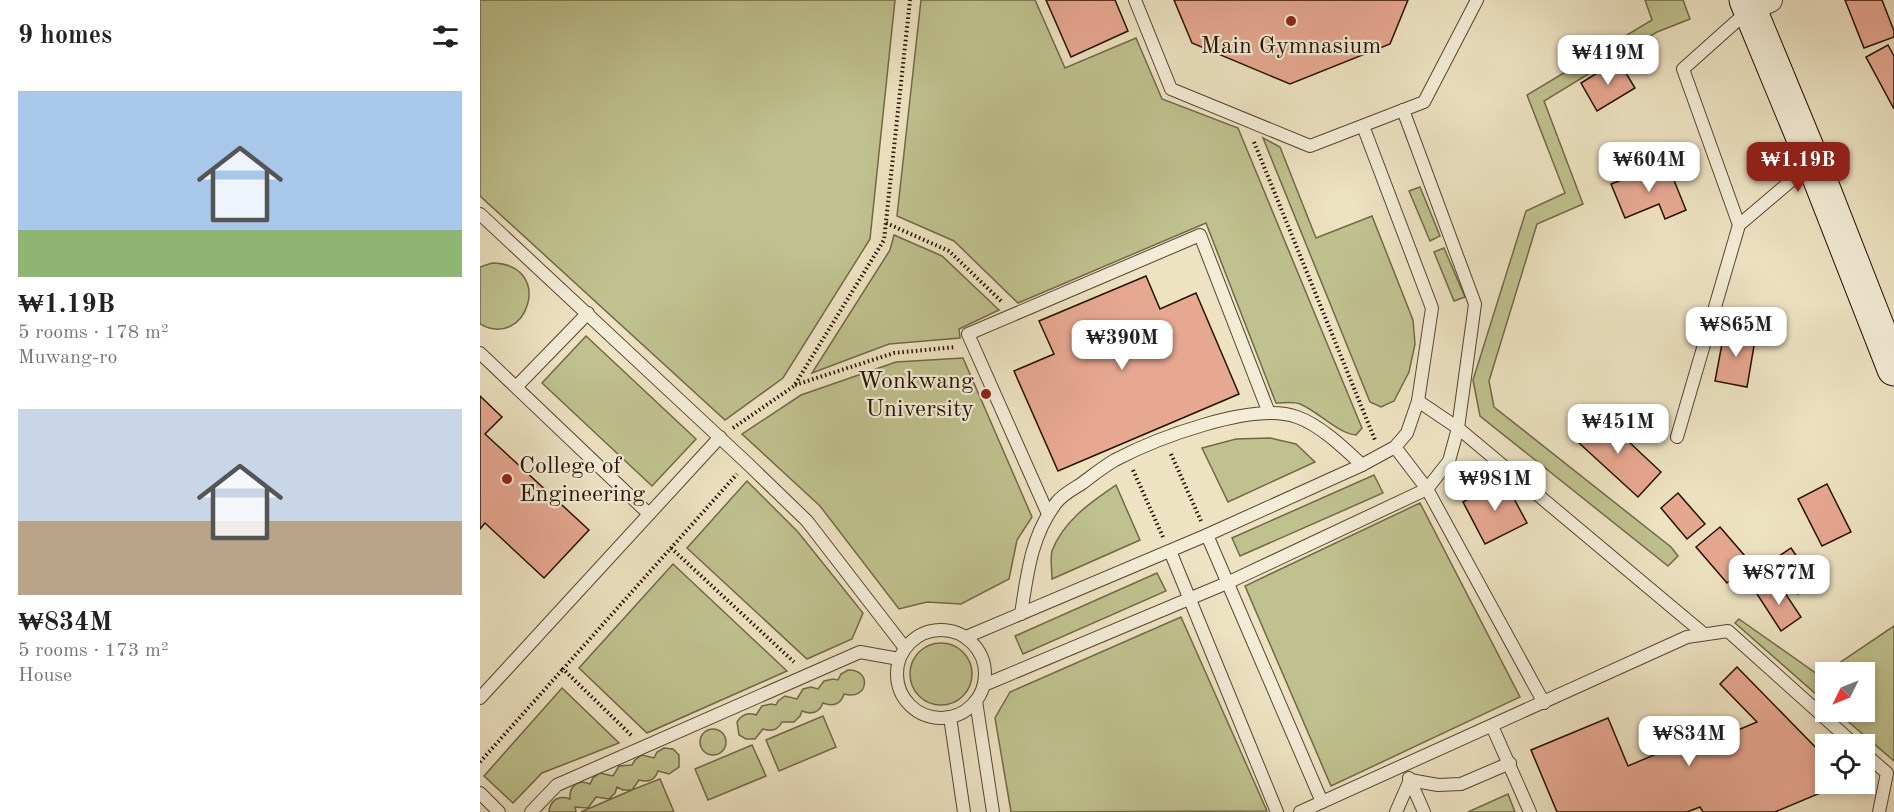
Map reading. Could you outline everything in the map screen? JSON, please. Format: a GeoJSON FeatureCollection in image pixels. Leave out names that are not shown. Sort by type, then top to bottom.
{"type":"FeatureCollection","features":[{"type":"Feature","properties":{"kind":"street"},"geometry":{"type":"LineString","coordinates":[[1755,3],[1813,162],[1894,369]]}},
{"type":"Feature","properties":{"kind":"lane"},"geometry":{"type":"LineString","coordinates":[[1135,0],[1171,89],[1310,146],[1424,102],[1477,0]]}},
{"type":"Feature","properties":{"kind":"lane"},"geometry":{"type":"LineString","coordinates":[[1738,225],[1683,69],[1755,3]]}},
{"type":"Feature","properties":{"kind":"lane"},"geometry":{"type":"LineString","coordinates":[[984,685],[1227,583],[1427,489],[1449,461],[1458,428],[1475,304],[1403,110]]}},
{"type":"Feature","properties":{"kind":"lane"},"geometry":{"type":"LineString","coordinates":[[966,637],[1207,535],[1362,465],[1395,447],[1407,433],[1418,401],[1432,308],[1363,126]]}},
{"type":"Feature","properties":{"kind":"lane"},"geometry":{"type":"LineString","coordinates":[[1677,437],[1738,225],[1813,162]]}},
{"type":"Feature","properties":{"kind":"lane"},"geometry":{"type":"LineString","coordinates":[[480,214],[807,521],[902,654]]}},
{"type":"Feature","properties":{"kind":"lane"},"geometry":{"type":"LineString","coordinates":[[1048,514],[968,334],[1200,235],[1269,414]]}},
{"type":"Feature","properties":{"kind":"lane"},"geometry":{"type":"LineString","coordinates":[[516,387],[588,313]]}},
{"type":"Feature","properties":{"kind":"lane"},"geometry":{"type":"LineString","coordinates":[[480,353],[648,513]]}},
{"type":"Feature","properties":{"kind":"lane"},"geometry":{"type":"LineString","coordinates":[[1418,401],[1458,428],[1704,634]]}},
{"type":"Feature","properties":{"kind":"lane"},"geometry":{"type":"LineString","coordinates":[[1021,614],[1029,557],[1048,514],[1058,500],[1114,461],[1127,455],[1191,428],[1256,412],[1296,416],[1334,439],[1362,465]]}},
{"type":"Feature","properties":{"kind":"lane"},"geometry":{"type":"LineString","coordinates":[[480,698],[720,437]]}},
{"type":"Feature","properties":{"kind":"lane"},"geometry":{"type":"LineString","coordinates":[[1395,447],[1427,489],[1544,703]]}},
{"type":"Feature","properties":{"kind":"lane"},"geometry":{"type":"LineString","coordinates":[[1207,535],[1322,802]]}},
{"type":"Feature","properties":{"kind":"lane"},"geometry":{"type":"LineString","coordinates":[[1170,551],[1277,812]]}},
{"type":"Feature","properties":{"kind":"lane"},"geometry":{"type":"LineString","coordinates":[[936,629],[950,630],[966,637],[975,644],[984,660],[986,670],[984,685],[976,701],[969,709],[950,717],[927,716],[914,709],[903,698],[896,669],[909,642],[921,633],[936,629]]}},
{"type":"Feature","properties":{"kind":"lane"},"geometry":{"type":"LineString","coordinates":[[1299,812],[1687,637],[1704,634],[1728,631],[1843,734]]}},
{"type":"Feature","properties":{"kind":"lane"},"geometry":{"type":"LineString","coordinates":[[531,812],[557,785],[808,674],[860,652],[902,654]]}},
{"type":"Feature","properties":{"kind":"lane"},"geometry":{"type":"LineString","coordinates":[[976,701],[993,812]]}},
{"type":"Feature","properties":{"kind":"lane"},"geometry":{"type":"LineString","coordinates":[[950,717],[964,812]]}},
{"type":"Feature","properties":{"kind":"lane"},"geometry":{"type":"LineString","coordinates":[[1492,726],[1530,812]]}},
{"type":"Feature","properties":{"kind":"lane"},"geometry":{"type":"LineString","coordinates":[[1410,780],[1438,785],[1461,784],[1510,763]]}},
{"type":"Feature","properties":{"kind":"lane"},"geometry":{"type":"LineString","coordinates":[[1875,763],[1887,773],[1880,812]]}},
{"type":"Feature","properties":{"kind":"lane"},"geometry":{"type":"LineString","coordinates":[[1403,766],[1424,812]]}},
{"type":"Feature","properties":{"kind":"lane"},"geometry":{"type":"LineString","coordinates":[[1396,812],[1410,780]]}},
{"type":"Feature","properties":{"kind":"lane"},"geometry":{"type":"LineString","coordinates":[[480,793],[500,812]]}},
{"type":"Feature","properties":{"kind":"path"},"geometry":{"type":"LineString","coordinates":[[794,386],[884,240],[910,0]]}},
{"type":"Feature","properties":{"kind":"path"},"geometry":{"type":"LineString","coordinates":[[1245,119],[1381,455]]}},
{"type":"Feature","properties":{"kind":"path"},"geometry":{"type":"LineString","coordinates":[[886,223],[949,251],[1014,314]]}},
{"type":"Feature","properties":{"kind":"path"},"geometry":{"type":"LineString","coordinates":[[720,437],[794,386],[894,353],[973,346]]}},
{"type":"Feature","properties":{"kind":"path"},"geometry":{"type":"LineString","coordinates":[[1164,439],[1207,535]]}},
{"type":"Feature","properties":{"kind":"path"},"geometry":{"type":"LineString","coordinates":[[1127,455],[1170,551]]}},
{"type":"Feature","properties":{"kind":"path"},"geometry":{"type":"LineString","coordinates":[[480,762],[747,463]]}},
{"type":"Feature","properties":{"kind":"path"},"geometry":{"type":"LineString","coordinates":[[671,548],[808,674]]}},
{"type":"Feature","properties":{"kind":"path"},"geometry":{"type":"LineString","coordinates":[[563,669],[643,747]]}},
{"type":"Feature","properties":{"kind":"green space"},"geometry":{"type":"Polygon","coordinates":[[[480,0],[895,0],[870,239],[783,378],[725,420],[480,196],[480,0]]]}},
{"type":"Feature","properties":{"kind":"green space"},"geometry":{"type":"Polygon","coordinates":[[[921,0],[1035,0],[1065,68],[1136,38],[1162,99],[1238,128],[1362,428],[1356,435],[1342,430],[1300,404],[1276,403],[1206,223],[1018,303],[954,241],[897,216],[921,0]]]}},
{"type":"Feature","properties":{"kind":"green space"},"geometry":{"type":"Polygon","coordinates":[[[1645,0],[1683,0],[1690,19],[1657,32],[1544,101],[1583,204],[1537,224],[1489,381],[1494,407],[1671,547],[1678,556],[1668,566],[1480,416],[1473,380],[1526,211],[1565,193],[1527,95],[1652,20],[1645,0]]]}},
{"type":"Feature","properties":{"kind":"green space"},"geometry":{"type":"Polygon","coordinates":[[[1263,138],[1280,147],[1316,238],[1372,216],[1413,320],[1415,344],[1409,372],[1394,401],[1381,407],[1370,402],[1263,138]]]}},
{"type":"Feature","properties":{"kind":"green space"},"geometry":{"type":"Polygon","coordinates":[[[1420,187],[1440,236],[1430,241],[1409,191],[1420,187]]]}},
{"type":"Feature","properties":{"kind":"green space"},"geometry":{"type":"Polygon","coordinates":[[[894,235],[942,256],[999,310],[959,329],[960,338],[889,344],[812,373],[890,250],[894,235]]]}},
{"type":"Feature","properties":{"kind":"green space"},"geometry":{"type":"Polygon","coordinates":[[[1444,248],[1465,297],[1454,301],[1434,252],[1444,248]]]}},
{"type":"Feature","properties":{"kind":"green space"},"geometry":{"type":"Polygon","coordinates":[[[492,263],[512,267],[524,277],[529,290],[528,304],[521,317],[511,326],[497,329],[480,324],[480,267],[492,263]]]}},
{"type":"Feature","properties":{"kind":"green space"},"geometry":{"type":"Polygon","coordinates":[[[586,336],[696,439],[652,486],[542,383],[586,336]]]}},
{"type":"Feature","properties":{"kind":"green space"},"geometry":{"type":"Polygon","coordinates":[[[963,358],[1032,517],[1017,540],[1009,579],[961,604],[927,602],[899,609],[820,506],[742,434],[801,395],[896,362],[963,358]]]}},
{"type":"Feature","properties":{"kind":"green space"},"geometry":{"type":"Polygon","coordinates":[[[1270,438],[1296,444],[1315,462],[1228,502],[1202,448],[1236,439],[1270,438]]]}},
{"type":"Feature","properties":{"kind":"green space"},"geometry":{"type":"Polygon","coordinates":[[[1374,475],[1383,493],[1240,556],[1232,538],[1374,475]]]}},
{"type":"Feature","properties":{"kind":"green space"},"geometry":{"type":"Polygon","coordinates":[[[747,481],[798,532],[863,613],[852,639],[807,659],[687,548],[747,481]]]}},
{"type":"Feature","properties":{"kind":"green space"},"geometry":{"type":"Polygon","coordinates":[[[1116,485],[1140,540],[1052,579],[1052,551],[1063,530],[1088,505],[1116,485]]]}},
{"type":"Feature","properties":{"kind":"green space"},"geometry":{"type":"Polygon","coordinates":[[[1420,503],[1520,697],[1331,786],[1245,586],[1420,503]]]}},
{"type":"Feature","properties":{"kind":"green space"},"geometry":{"type":"Polygon","coordinates":[[[673,564],[787,671],[647,733],[579,668],[673,564]]]}},
{"type":"Feature","properties":{"kind":"green space"},"geometry":{"type":"Polygon","coordinates":[[[1157,573],[1166,591],[1023,654],[1015,636],[1157,573]]]}},
{"type":"Feature","properties":{"kind":"green space"},"geometry":{"type":"Polygon","coordinates":[[[1181,617],[1267,811],[1011,812],[995,718],[1010,692],[1181,617]]]}},
{"type":"Feature","properties":{"kind":"green space"},"geometry":{"type":"Polygon","coordinates":[[[1739,619],[1815,672],[1815,693],[1735,623],[1739,619]]]}},
{"type":"Feature","properties":{"kind":"green space"},"geometry":{"type":"Polygon","coordinates":[[[1894,626],[1894,761],[1875,745],[1875,734],[1863,734],[1849,722],[1875,722],[1875,662],[1841,662],[1894,626]]]}},
{"type":"Feature","properties":{"kind":"green space"},"geometry":{"type":"Polygon","coordinates":[[[935,643],[947,643],[963,652],[970,662],[972,674],[970,686],[963,696],[947,705],[935,705],[924,700],[915,691],[910,680],[910,668],[915,657],[924,648],[935,643]]]}},
{"type":"Feature","properties":{"kind":"green space"},"geometry":{"type":"Polygon","coordinates":[[[848,670],[856,671],[864,679],[863,689],[859,693],[844,694],[836,704],[823,703],[815,712],[802,711],[794,722],[782,722],[777,729],[763,729],[755,739],[746,739],[739,735],[737,722],[743,715],[756,715],[762,706],[776,705],[785,696],[797,699],[803,689],[811,687],[818,689],[824,681],[838,680],[841,674],[848,670]]]}},
{"type":"Feature","properties":{"kind":"green space"},"geometry":{"type":"Polygon","coordinates":[[[562,688],[619,743],[542,773],[513,803],[484,776],[562,688]]]}},
{"type":"Feature","properties":{"kind":"green space"},"geometry":{"type":"Polygon","coordinates":[[[823,716],[836,747],[779,771],[766,740],[823,716]]]}},
{"type":"Feature","properties":{"kind":"green space"},"geometry":{"type":"Polygon","coordinates":[[[713,729],[722,733],[726,742],[722,751],[713,755],[704,751],[700,742],[704,733],[713,729]]]}},
{"type":"Feature","properties":{"kind":"green space"},"geometry":{"type":"Polygon","coordinates":[[[752,745],[766,776],[708,800],[695,769],[752,745]]]}},
{"type":"Feature","properties":{"kind":"green space"},"geometry":{"type":"Polygon","coordinates":[[[664,748],[673,749],[679,755],[679,767],[669,774],[658,771],[649,781],[639,780],[632,790],[617,787],[609,799],[596,797],[588,808],[575,807],[576,812],[549,812],[551,804],[556,800],[570,799],[571,790],[575,785],[582,782],[590,784],[593,778],[600,773],[613,776],[619,766],[632,765],[642,755],[654,758],[657,752],[664,748]]]}},
{"type":"Feature","properties":{"kind":"green space"},"geometry":{"type":"Polygon","coordinates":[[[660,779],[674,812],[581,812],[660,779]]]}},
{"type":"Feature","properties":{"kind":"green space"},"geometry":{"type":"Polygon","coordinates":[[[1508,794],[1515,812],[1468,812],[1508,794]]]}},
{"type":"Feature","properties":{"kind":"building"},"geometry":{"type":"Polygon","coordinates":[[[1046,0],[1115,0],[1128,31],[1071,57],[1046,0]]]}},
{"type":"Feature","properties":{"kind":"building","name":"Main Gymnasium"},"geometry":{"type":"Polygon","coordinates":[[[1174,0],[1408,0],[1390,44],[1290,84],[1192,43],[1174,0]]]}},
{"type":"Feature","properties":{"kind":"building"},"geometry":{"type":"Polygon","coordinates":[[[1845,0],[1882,0],[1894,31],[1894,37],[1864,48],[1845,0]]]}},
{"type":"Feature","properties":{"kind":"building"},"geometry":{"type":"Polygon","coordinates":[[[1888,45],[1894,56],[1894,109],[1866,57],[1888,45]]]}},
{"type":"Feature","properties":{"kind":"building"},"geometry":{"type":"Polygon","coordinates":[[[1618,60],[1635,88],[1597,111],[1581,83],[1618,60]]]}},
{"type":"Feature","properties":{"kind":"building"},"geometry":{"type":"Polygon","coordinates":[[[1667,163],[1686,210],[1665,219],[1659,204],[1625,218],[1611,184],[1667,163]]]}},
{"type":"Feature","properties":{"kind":"building"},"geometry":{"type":"Polygon","coordinates":[[[1146,276],[1160,309],[1196,293],[1239,394],[1058,471],[1014,371],[1054,354],[1039,321],[1146,276]]]}},
{"type":"Feature","properties":{"kind":"building"},"geometry":{"type":"Polygon","coordinates":[[[1725,328],[1756,334],[1747,387],[1715,381],[1725,328]]]}},
{"type":"Feature","properties":{"kind":"building","name":"College of Engineering"},"geometry":{"type":"Polygon","coordinates":[[[480,396],[502,417],[485,434],[589,530],[544,578],[485,523],[480,529],[480,396]]]}},
{"type":"Feature","properties":{"kind":"building"},"geometry":{"type":"Polygon","coordinates":[[[1597,412],[1661,472],[1638,497],[1579,443],[1587,435],[1581,429],[1597,412]]]}},
{"type":"Feature","properties":{"kind":"building"},"geometry":{"type":"Polygon","coordinates":[[[1504,480],[1527,523],[1485,544],[1463,502],[1504,480]]]}},
{"type":"Feature","properties":{"kind":"building"},"geometry":{"type":"Polygon","coordinates":[[[1827,484],[1851,532],[1822,546],[1798,499],[1827,484]]]}},
{"type":"Feature","properties":{"kind":"building"},"geometry":{"type":"Polygon","coordinates":[[[1678,493],[1705,524],[1687,539],[1661,508],[1678,493]]]}},
{"type":"Feature","properties":{"kind":"building"},"geometry":{"type":"Polygon","coordinates":[[[1720,527],[1751,563],[1727,583],[1696,547],[1720,527]]]}},
{"type":"Feature","properties":{"kind":"building"},"geometry":{"type":"Polygon","coordinates":[[[1791,548],[1815,583],[1798,594],[1783,571],[1758,587],[1751,575],[1791,548]]]}},
{"type":"Feature","properties":{"kind":"building"},"geometry":{"type":"Polygon","coordinates":[[[1777,581],[1801,617],[1781,631],[1757,594],[1777,581]]]}},
{"type":"Feature","properties":{"kind":"building"},"geometry":{"type":"Polygon","coordinates":[[[1737,667],[1815,747],[1815,794],[1818,794],[1775,812],[1703,812],[1700,807],[1687,812],[1557,812],[1531,750],[1608,718],[1628,766],[1708,732],[1712,741],[1757,722],[1720,684],[1737,667]]]}},
{"type":"Feature","properties":{"kind":"place","name":"Main Gymnasium"},"geometry":{"type":"Point","coordinates":[1291,21]}},
{"type":"Feature","properties":{"kind":"place","name":"Wonkwang University"},"geometry":{"type":"Point","coordinates":[986,394]}},
{"type":"Feature","properties":{"kind":"place","name":"College of Engineering"},"geometry":{"type":"Point","coordinates":[507,479]}}]}
